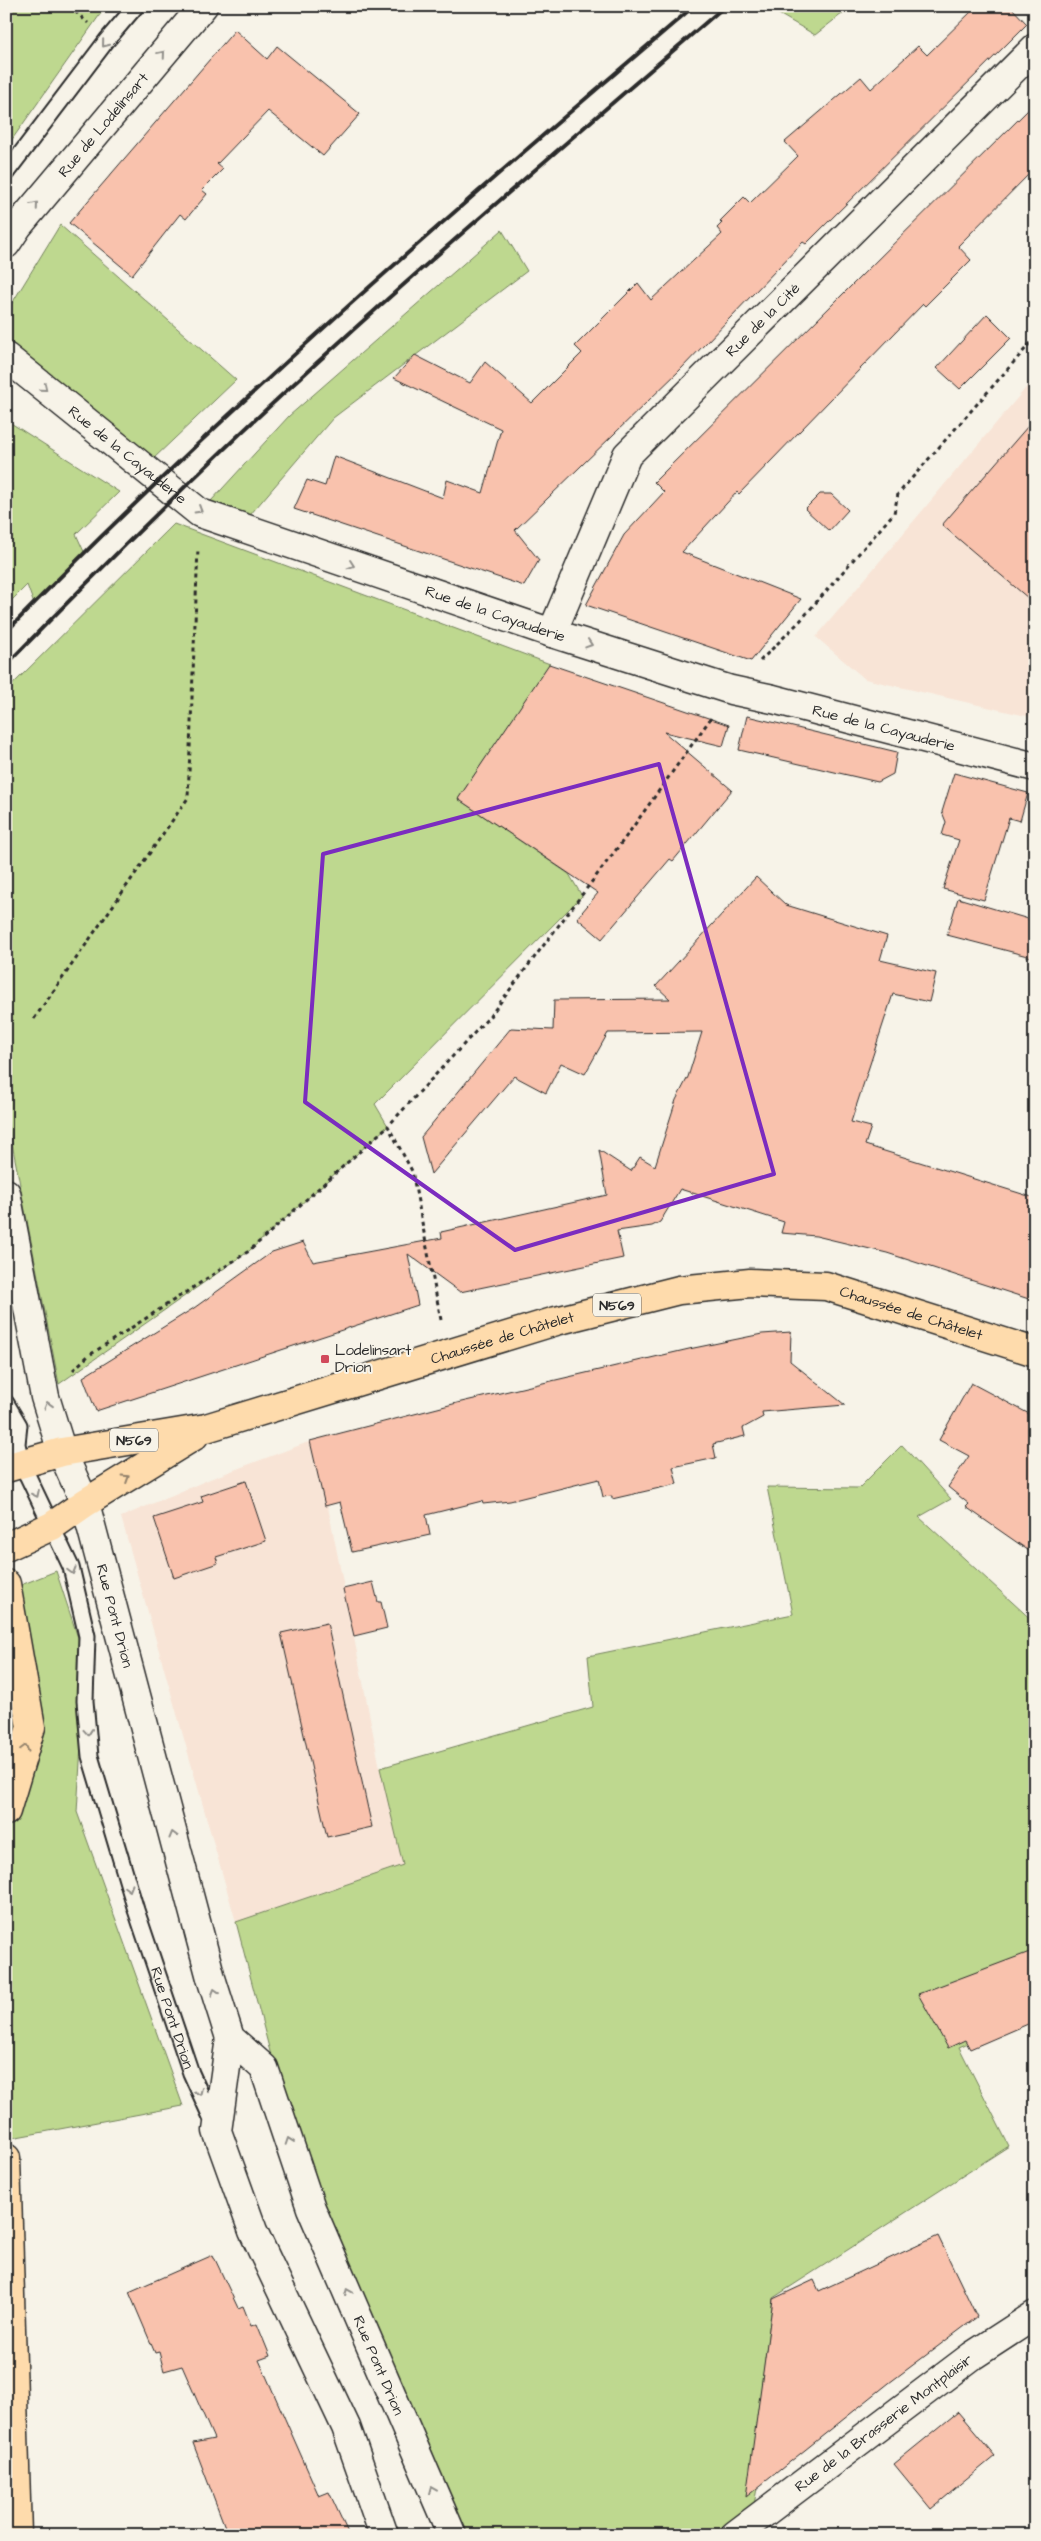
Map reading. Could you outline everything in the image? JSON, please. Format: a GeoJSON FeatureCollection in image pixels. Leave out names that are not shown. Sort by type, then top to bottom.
{"type":"FeatureCollection","features":[{"type":"Feature","properties":{"kind":"main road","name":"Chaussée de Châtelet"},"geometry":{"type":"LineString","coordinates":[[14,1464],[62,1452],[206,1428],[556,1320],[679,1290],[750,1283],[826,1286],[1035,1352]]}},
{"type":"Feature","properties":{"kind":"main road","name":"Chaussée de Châtelet"},"geometry":{"type":"LineString","coordinates":[[6,1547],[52,1526],[85,1503],[206,1428]]}},
{"type":"Feature","properties":{"kind":"main road"},"geometry":{"type":"LineString","coordinates":[[6,1584],[31,1727],[6,1811]]}},
{"type":"Feature","properties":{"kind":"main road"},"geometry":{"type":"LineString","coordinates":[[6,2158],[17,2535]]}},
{"type":"Feature","properties":{"kind":"street","name":"Rue de Lodelinsart"},"geometry":{"type":"LineString","coordinates":[[6,244],[18,226],[203,6]]}},
{"type":"Feature","properties":{"kind":"street","name":"Rue de la Cité"},"geometry":{"type":"LineString","coordinates":[[552,633],[627,455],[1035,48]]}},
{"type":"Feature","properties":{"kind":"street","name":"Rue de la Cayauderie"},"geometry":{"type":"LineString","coordinates":[[6,357],[200,513],[552,633],[731,690],[774,699],[1035,768]]}},
{"type":"Feature","properties":{"kind":"street","name":"Rue Pont Drion"},"geometry":{"type":"LineString","coordinates":[[6,1193],[45,1398],[62,1452],[85,1503],[210,1978],[230,2038],[217,2130],[253,2231],[346,2427],[384,2535]]}},
{"type":"Feature","properties":{"kind":"street","name":"Rue Pont Drion"},"geometry":{"type":"LineString","coordinates":[[230,2038],[264,2068],[311,2208],[452,2535]]}},
{"type":"Feature","properties":{"kind":"street","name":"Rue de la Brasserie Montplaisir"},"geometry":{"type":"LineString","coordinates":[[734,2535],[972,2356],[1035,2315]]}},
{"type":"Feature","properties":{"kind":"lane"},"geometry":{"type":"LineString","coordinates":[[6,173],[107,40],[136,6]]}},
{"type":"Feature","properties":{"kind":"lane"},"geometry":{"type":"LineString","coordinates":[[6,1403],[19,1425],[14,1464],[52,1526]]}},
{"type":"Feature","properties":{"kind":"lane","name":"Rue Pont Drion"},"geometry":{"type":"LineString","coordinates":[[52,1526],[71,1567],[87,1636],[85,1701],[90,1756],[136,1910],[166,2001],[191,2074],[217,2130]]}},
{"type":"Feature","properties":{"kind":"path"},"geometry":{"type":"LineString","coordinates":[[69,6],[79,15]]}},
{"type":"Feature","properties":{"kind":"path"},"geometry":{"type":"LineString","coordinates":[[45,1398],[88,1356],[250,1251],[388,1126],[490,1016],[628,834],[731,690],[806,614],[894,513],[898,494],[1035,338]]}},
{"type":"Feature","properties":{"kind":"path"},"geometry":{"type":"LineString","coordinates":[[34,1019],[188,798],[200,513]]}},
{"type":"Feature","properties":{"kind":"path"},"geometry":{"type":"LineString","coordinates":[[388,1126],[412,1171],[447,1353]]}},
{"type":"Feature","properties":{"kind":"highlighted area"},"geometry":{"type":"Polygon","coordinates":[[[659,764],[774,1174],[515,1250],[305,1102],[323,854],[659,764]]]}},
{"type":"Feature","properties":{"kind":"shaded area"},"geometry":{"type":"Polygon","coordinates":[[[1035,377],[1035,718],[865,679],[816,637],[1035,377]]]}},
{"type":"Feature","properties":{"kind":"shaded area"},"geometry":{"type":"Polygon","coordinates":[[[311,1441],[325,1492],[380,1768],[404,1865],[236,1922],[121,1517],[210,1479],[311,1441]]]}},
{"type":"Feature","properties":{"kind":"green space"},"geometry":{"type":"Polygon","coordinates":[[[6,6],[106,6],[6,148],[6,6]]]}},
{"type":"Feature","properties":{"kind":"green space"},"geometry":{"type":"Polygon","coordinates":[[[765,6],[852,6],[815,35],[765,6]]]}},
{"type":"Feature","properties":{"kind":"green space"},"geometry":{"type":"Polygon","coordinates":[[[60,225],[236,380],[153,459],[6,355],[6,313],[60,225]]]}},
{"type":"Feature","properties":{"kind":"green space"},"geometry":{"type":"Polygon","coordinates":[[[502,230],[527,271],[333,418],[250,515],[200,513],[289,416],[502,230]]]}},
{"type":"Feature","properties":{"kind":"green space"},"geometry":{"type":"Polygon","coordinates":[[[6,420],[119,492],[76,534],[85,554],[34,604],[27,585],[6,606],[6,420]]]}},
{"type":"Feature","properties":{"kind":"green space"},"geometry":{"type":"Polygon","coordinates":[[[174,524],[550,664],[458,799],[569,874],[582,896],[375,1104],[388,1126],[249,1251],[59,1384],[6,1113],[6,691],[174,524]]]}},
{"type":"Feature","properties":{"kind":"green space"},"geometry":{"type":"Polygon","coordinates":[[[902,1445],[951,1499],[919,1517],[1035,1623],[1035,2014],[959,2047],[1009,2146],[773,2298],[750,2476],[757,2488],[754,2505],[720,2535],[452,2535],[311,2208],[236,1922],[403,1865],[380,1768],[593,1707],[588,1656],[793,1614],[767,1487],[859,1488],[902,1445]]]}},
{"type":"Feature","properties":{"kind":"green space"},"geometry":{"type":"Polygon","coordinates":[[[56,1571],[86,1662],[77,1812],[183,2106],[6,2139],[6,1591],[56,1571]]]}},
{"type":"Feature","properties":{"kind":"building"},"geometry":{"type":"Polygon","coordinates":[[[977,6],[1010,6],[1027,24],[806,244],[803,242],[680,370],[515,530],[539,560],[524,586],[294,509],[307,480],[325,486],[334,456],[443,498],[447,480],[483,493],[501,429],[394,378],[415,355],[470,383],[485,362],[532,403],[582,353],[575,346],[638,283],[651,300],[722,234],[717,228],[722,223],[720,221],[744,197],[750,203],[798,156],[785,142],[861,77],[871,89],[918,46],[927,55],[977,6]]]}},
{"type":"Feature","properties":{"kind":"building"},"geometry":{"type":"Polygon","coordinates":[[[235,30],[267,59],[277,46],[360,114],[323,156],[268,111],[217,164],[223,169],[202,190],[207,194],[186,219],[180,214],[132,275],[69,223],[235,30]]]}},
{"type":"Feature","properties":{"kind":"building"},"geometry":{"type":"Polygon","coordinates":[[[1035,103],[1035,168],[958,246],[971,260],[925,306],[923,304],[739,494],[737,492],[682,552],[801,599],[751,661],[586,605],[624,535],[664,492],[654,482],[1035,103]]]}},
{"type":"Feature","properties":{"kind":"building"},"geometry":{"type":"Polygon","coordinates":[[[987,314],[1011,338],[960,389],[937,368],[987,314]]]}},
{"type":"Feature","properties":{"kind":"building"},"geometry":{"type":"Polygon","coordinates":[[[1035,418],[1035,604],[942,525],[1035,418]]]}},
{"type":"Feature","properties":{"kind":"building"},"geometry":{"type":"Polygon","coordinates":[[[820,494],[831,494],[848,510],[829,531],[805,509],[820,494]]]}},
{"type":"Feature","properties":{"kind":"building"},"geometry":{"type":"Polygon","coordinates":[[[549,664],[729,725],[723,746],[664,732],[732,790],[673,861],[670,859],[602,939],[577,918],[598,893],[458,799],[549,664]]]}},
{"type":"Feature","properties":{"kind":"building"},"geometry":{"type":"Polygon","coordinates":[[[747,716],[897,752],[893,774],[878,782],[739,750],[747,716]]]}},
{"type":"Feature","properties":{"kind":"building"},"geometry":{"type":"Polygon","coordinates":[[[954,773],[1028,793],[1020,821],[1009,818],[984,900],[943,889],[959,840],[942,835],[946,822],[942,812],[954,773]]]}},
{"type":"Feature","properties":{"kind":"building"},"geometry":{"type":"Polygon","coordinates":[[[756,877],[786,905],[887,936],[880,960],[936,973],[929,1002],[893,994],[851,1122],[871,1127],[865,1145],[1035,1198],[1035,1301],[887,1253],[816,1236],[781,1233],[784,1222],[680,1189],[660,1222],[652,1226],[617,1231],[623,1258],[460,1292],[408,1254],[418,1305],[96,1411],[83,1377],[194,1308],[272,1252],[303,1242],[313,1262],[442,1238],[441,1232],[607,1195],[599,1150],[631,1171],[640,1157],[655,1166],[676,1100],[688,1077],[702,1032],[608,1033],[585,1074],[561,1063],[546,1093],[514,1076],[431,1174],[421,1137],[511,1028],[553,1030],[554,1000],[670,999],[656,986],[756,877]]]}},
{"type":"Feature","properties":{"kind":"building"},"geometry":{"type":"Polygon","coordinates":[[[958,898],[1035,921],[1035,958],[947,935],[958,898]]]}},
{"type":"Feature","properties":{"kind":"building"},"geometry":{"type":"Polygon","coordinates":[[[791,1332],[790,1361],[845,1405],[762,1412],[763,1417],[743,1428],[745,1436],[713,1444],[716,1458],[673,1467],[677,1484],[612,1499],[612,1496],[603,1497],[599,1479],[510,1501],[483,1504],[482,1501],[426,1515],[430,1535],[352,1552],[340,1502],[325,1506],[310,1441],[457,1403],[689,1349],[762,1334],[791,1332]]]}},
{"type":"Feature","properties":{"kind":"building"},"geometry":{"type":"Polygon","coordinates":[[[971,1383],[1035,1417],[1035,1555],[966,1507],[969,1504],[948,1487],[969,1456],[939,1440],[971,1383]]]}},
{"type":"Feature","properties":{"kind":"building"},"geometry":{"type":"Polygon","coordinates":[[[246,1481],[266,1541],[216,1557],[218,1563],[174,1578],[154,1518],[203,1502],[201,1496],[246,1481]]]}},
{"type":"Feature","properties":{"kind":"building"},"geometry":{"type":"Polygon","coordinates":[[[373,1582],[378,1602],[381,1602],[387,1628],[354,1636],[343,1589],[373,1582]]]}},
{"type":"Feature","properties":{"kind":"building"},"geometry":{"type":"Polygon","coordinates":[[[327,1623],[372,1827],[327,1837],[281,1633],[327,1623]]]}},
{"type":"Feature","properties":{"kind":"building"},"geometry":{"type":"Polygon","coordinates":[[[1035,1950],[1035,2021],[970,2049],[965,2040],[948,2048],[918,1994],[1035,1950]]]}},
{"type":"Feature","properties":{"kind":"building"},"geometry":{"type":"Polygon","coordinates":[[[938,2236],[977,2317],[889,2383],[746,2497],[773,2299],[814,2280],[819,2291],[938,2236]]]}},
{"type":"Feature","properties":{"kind":"building"},"geometry":{"type":"Polygon","coordinates":[[[213,2255],[238,2308],[243,2306],[251,2326],[257,2324],[270,2356],[259,2360],[319,2496],[329,2492],[349,2535],[228,2535],[193,2443],[214,2439],[182,2366],[164,2371],[159,2352],[155,2353],[129,2292],[213,2255]]]}},
{"type":"Feature","properties":{"kind":"building"},"geometry":{"type":"Polygon","coordinates":[[[958,2412],[995,2456],[931,2509],[894,2464],[958,2412]]]}},
{"type":"Feature","properties":{"kind":"railway"},"geometry":{"type":"LineString","coordinates":[[6,632],[171,469],[256,389],[517,157],[694,6]]}},
{"type":"Feature","properties":{"kind":"railway"},"geometry":{"type":"LineString","coordinates":[[6,665],[140,530],[345,337],[471,225],[725,6]]}},
{"type":"Feature","properties":{"kind":"place","name":"Lodelinsart Drion"},"geometry":{"type":"Point","coordinates":[325,1359]}}]}
